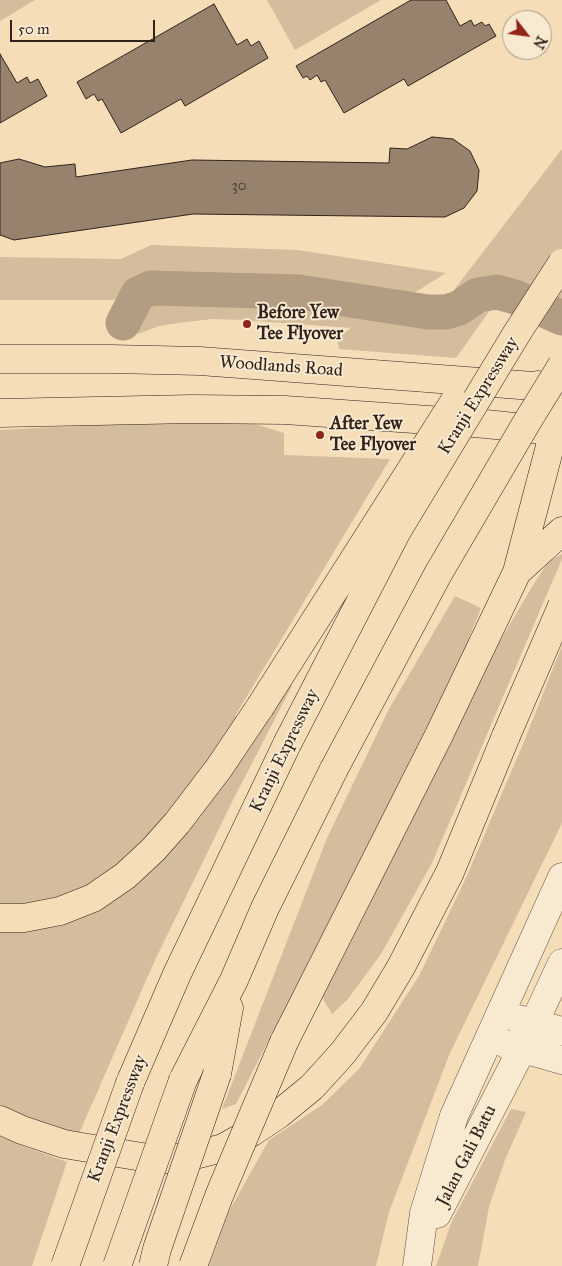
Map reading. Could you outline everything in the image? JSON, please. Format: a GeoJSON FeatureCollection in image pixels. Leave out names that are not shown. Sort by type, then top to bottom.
{"type":"FeatureCollection","features":[{"type":"Feature","properties":{"kind":"main road"},"geometry":{"type":"LineString","coordinates":[[0,918],[24,918],[60,911],[93,898],[125,876],[153,850],[177,823],[219,768],[260,707],[456,398],[562,256]]}},
{"type":"Feature","properties":{"kind":"main road","name":"Kranji Expressway"},"geometry":{"type":"LineString","coordinates":[[65,1266],[130,1083],[177,974],[286,744],[398,531],[562,263]]}},
{"type":"Feature","properties":{"kind":"main road","name":"Woodlands Road"},"geometry":{"type":"LineString","coordinates":[[0,359],[200,361],[550,387]]}},
{"type":"Feature","properties":{"kind":"main road"},"geometry":{"type":"LineString","coordinates":[[117,1266],[183,1080],[234,980],[265,908],[334,769],[438,574],[562,365]]}},
{"type":"Feature","properties":{"kind":"main road"},"geometry":{"type":"LineString","coordinates":[[194,1266],[219,1196],[284,1042],[439,735],[517,572],[558,431],[549,400],[550,387]]}},
{"type":"Feature","properties":{"kind":"main road"},"geometry":{"type":"LineString","coordinates":[[0,413],[192,409],[285,410],[558,431]]}},
{"type":"Feature","properties":{"kind":"main road"},"geometry":{"type":"LineString","coordinates":[[517,572],[562,531]]}},
{"type":"Feature","properties":{"kind":"main road"},"geometry":{"type":"LineString","coordinates":[[0,1120],[22,1130],[64,1144],[160,1160],[191,1156],[223,1148],[279,1114],[312,1086],[342,1054],[374,1012],[402,967],[450,872],[562,606]]}},
{"type":"Feature","properties":{"kind":"main road"},"geometry":{"type":"LineString","coordinates":[[153,1266],[157,1249],[217,1074],[234,980]]}},
{"type":"Feature","properties":{"kind":"street","name":"Jalan Gali Batu"},"geometry":{"type":"LineString","coordinates":[[417,1266],[424,1213],[454,1116],[562,877]]}},
{"type":"Feature","properties":{"kind":"street","name":"Jalan Gali Batu"},"geometry":{"type":"LineString","coordinates":[[417,1266],[437,1214],[522,1049],[562,963]]}},
{"type":"Feature","properties":{"kind":"street"},"geometry":{"type":"LineString","coordinates":[[500,1014],[562,1031]]}},
{"type":"Feature","properties":{"kind":"street"},"geometry":{"type":"LineString","coordinates":[[489,1038],[562,1060]]}},
{"type":"Feature","properties":{"kind":"shaded area"},"geometry":{"type":"Polygon","coordinates":[[[0,0],[35,0],[0,21],[0,0]]]}},
{"type":"Feature","properties":{"kind":"shaded area"},"geometry":{"type":"Polygon","coordinates":[[[267,0],[381,0],[295,50],[267,0]]]}},
{"type":"Feature","properties":{"kind":"shaded area"},"geometry":{"type":"Polygon","coordinates":[[[562,149],[562,304],[515,282],[491,277],[475,280],[454,290],[562,149]]]}},
{"type":"Feature","properties":{"kind":"shaded area"},"geometry":{"type":"Polygon","coordinates":[[[151,245],[298,250],[446,273],[414,293],[293,278],[158,274],[130,285],[121,300],[0,300],[0,257],[121,259],[151,245]]]}},
{"type":"Feature","properties":{"kind":"shaded area"},"geometry":{"type":"Polygon","coordinates":[[[164,293],[299,300],[428,319],[449,319],[463,314],[483,302],[498,299],[456,358],[339,349],[337,338],[351,328],[213,319],[159,326],[138,334],[134,332],[144,309],[152,298],[164,293]]]}},
{"type":"Feature","properties":{"kind":"shaded area"},"geometry":{"type":"Polygon","coordinates":[[[161,421],[252,423],[284,433],[284,455],[390,459],[235,716],[256,729],[287,682],[292,686],[234,798],[155,960],[78,1136],[28,1120],[0,1105],[0,430],[161,421]]]}},
{"type":"Feature","properties":{"kind":"shaded area"},"geometry":{"type":"Polygon","coordinates":[[[562,554],[562,559],[432,863],[381,954],[348,999],[332,1014],[320,994],[500,641],[549,561],[562,554]]]}},
{"type":"Feature","properties":{"kind":"shaded area"},"geometry":{"type":"Polygon","coordinates":[[[455,596],[481,608],[461,658],[428,730],[236,1104],[222,1109],[327,838],[389,709],[455,596]]]}},
{"type":"Feature","properties":{"kind":"shaded area"},"geometry":{"type":"Polygon","coordinates":[[[562,646],[562,823],[450,1053],[389,1212],[376,1266],[209,1266],[229,1211],[269,1140],[322,1105],[359,1069],[419,976],[466,878],[562,646]]]}},
{"type":"Feature","properties":{"kind":"shaded area"},"geometry":{"type":"Polygon","coordinates":[[[511,1109],[526,1112],[505,1160],[489,1207],[478,1266],[436,1266],[452,1221],[511,1109]]]}},
{"type":"Feature","properties":{"kind":"shaded area"},"geometry":{"type":"Polygon","coordinates":[[[0,1135],[15,1143],[67,1162],[32,1266],[0,1266],[0,1135]]]}},
{"type":"Feature","properties":{"kind":"building"},"geometry":{"type":"Polygon","coordinates":[[[411,0],[446,0],[460,26],[471,20],[474,26],[482,22],[485,26],[489,24],[496,36],[408,86],[404,79],[344,113],[325,80],[321,82],[317,75],[310,80],[307,76],[303,78],[296,66],[411,0]]]}},
{"type":"Feature","properties":{"kind":"building"},"geometry":{"type":"Polygon","coordinates":[[[214,4],[237,45],[247,39],[251,46],[259,41],[268,58],[185,106],[181,99],[121,133],[102,99],[98,101],[94,94],[86,99],[77,82],[214,4]]]}},
{"type":"Feature","properties":{"kind":"building"},"geometry":{"type":"Polygon","coordinates":[[[0,54],[17,83],[27,77],[30,83],[38,79],[47,96],[0,123],[0,54]]]}},
{"type":"Feature","properties":{"kind":"building"},"geometry":{"type":"Polygon","coordinates":[[[432,137],[453,139],[470,151],[479,170],[477,191],[464,208],[445,217],[193,214],[14,240],[0,235],[0,163],[19,159],[45,167],[75,164],[76,177],[192,160],[389,163],[390,148],[407,149],[432,137]]]}},
{"type":"Feature","properties":{"kind":"waterway"},"geometry":{"type":"LineString","coordinates":[[123,323],[138,294],[151,288],[299,292],[428,312],[446,312],[459,308],[478,295],[497,292],[515,297],[562,318]]}},
{"type":"Feature","properties":{"kind":"place","name":"Before Yew Tee Flyover"},"geometry":{"type":"Point","coordinates":[247,324]}},
{"type":"Feature","properties":{"kind":"place","name":"After Yew Tee Flyover"},"geometry":{"type":"Point","coordinates":[320,435]}}]}
